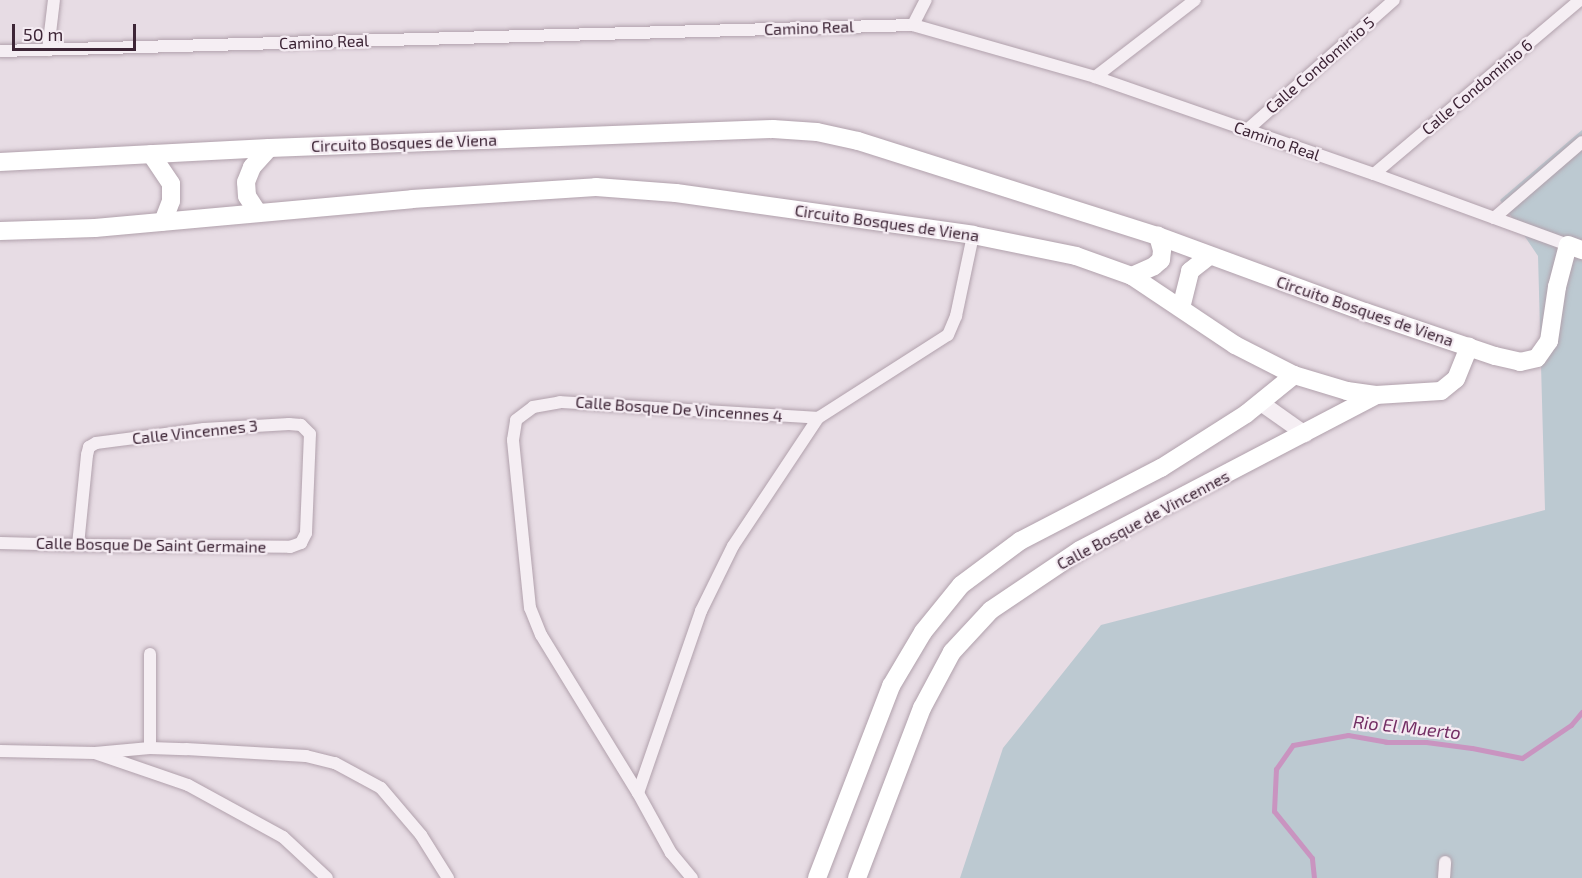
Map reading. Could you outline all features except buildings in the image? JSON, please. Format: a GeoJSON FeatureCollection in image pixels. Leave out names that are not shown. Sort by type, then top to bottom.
{"type":"FeatureCollection","features":[{"type":"Feature","properties":{"kind":"main road","name":"Circuito Bosques de Viena"},"geometry":{"type":"LineString","coordinates":[[0,162],[269,148],[773,129],[818,132],[858,141],[1158,236],[1469,347],[1455,379],[1441,392],[1376,395],[1347,391],[1294,375],[1235,345],[1132,276],[1076,256],[1028,244],[973,235],[676,193],[596,187],[412,199],[94,228],[0,231]]}},
{"type":"Feature","properties":{"kind":"main road"},"geometry":{"type":"LineString","coordinates":[[258,213],[247,196],[246,182],[252,167],[269,148]]}},
{"type":"Feature","properties":{"kind":"main road"},"geometry":{"type":"LineString","coordinates":[[151,154],[171,184],[171,201],[163,222]]}},
{"type":"Feature","properties":{"kind":"main road"},"geometry":{"type":"LineString","coordinates":[[1132,276],[1154,266],[1161,260],[1162,250],[1158,236]]}},
{"type":"Feature","properties":{"kind":"main road"},"geometry":{"type":"LineString","coordinates":[[1469,347],[1520,362],[1537,358],[1550,340],[1557,287],[1575,248]]}},
{"type":"Feature","properties":{"kind":"main road"},"geometry":{"type":"LineString","coordinates":[[1181,308],[1190,271],[1209,256]]}},
{"type":"Feature","properties":{"kind":"main road"},"geometry":{"type":"LineString","coordinates":[[817,878],[891,686],[923,632],[961,585],[1020,541],[1161,468],[1261,403],[1294,375]]}},
{"type":"Feature","properties":{"kind":"main road","name":"Calle Bosque de Vincennes"},"geometry":{"type":"LineString","coordinates":[[857,878],[922,708],[952,652],[991,610],[1080,550],[1376,395]]}},
{"type":"Feature","properties":{"kind":"street"},"geometry":{"type":"LineString","coordinates":[[48,50],[54,0]]}},
{"type":"Feature","properties":{"kind":"street"},"geometry":{"type":"LineString","coordinates":[[913,25],[926,0]]}},
{"type":"Feature","properties":{"kind":"street"},"geometry":{"type":"LineString","coordinates":[[1095,78],[1195,0]]}},
{"type":"Feature","properties":{"kind":"street","name":"Calle Condominio 5"},"geometry":{"type":"LineString","coordinates":[[1246,130],[1394,0]]}},
{"type":"Feature","properties":{"kind":"street","name":"Calle Condominio 6"},"geometry":{"type":"LineString","coordinates":[[1374,174],[1580,0]]}},
{"type":"Feature","properties":{"kind":"street","name":"Camino Real"},"geometry":{"type":"LineString","coordinates":[[0,51],[913,25],[1095,78],[1374,174],[1575,248]]}},
{"type":"Feature","properties":{"kind":"street"},"geometry":{"type":"LineString","coordinates":[[1494,218],[1582,142]]}},
{"type":"Feature","properties":{"kind":"street"},"geometry":{"type":"LineString","coordinates":[[638,793],[701,611],[733,546],[818,417],[948,334],[956,316],[973,235]]}},
{"type":"Feature","properties":{"kind":"street","name":"Calle Bosque De Vincennes 4"},"geometry":{"type":"LineString","coordinates":[[692,878],[671,853],[638,793],[541,635],[530,608],[513,440],[516,420],[533,407],[560,402],[818,417]]}},
{"type":"Feature","properties":{"kind":"street"},"geometry":{"type":"LineString","coordinates":[[1261,403],[1305,434]]}},
{"type":"Feature","properties":{"kind":"street","name":"Calle Vincennes 3"},"geometry":{"type":"LineString","coordinates":[[78,545],[89,447],[96,443],[204,429],[302,425],[310,434],[306,533],[302,543]]}},
{"type":"Feature","properties":{"kind":"street","name":"Calle Bosque De Saint Germaine"},"geometry":{"type":"LineString","coordinates":[[0,543],[290,547],[302,543]]}},
{"type":"Feature","properties":{"kind":"street"},"geometry":{"type":"LineString","coordinates":[[150,654],[150,748]]}},
{"type":"Feature","properties":{"kind":"street"},"geometry":{"type":"LineString","coordinates":[[0,751],[95,753],[150,748],[306,756],[334,763],[381,788],[421,835],[448,878]]}},
{"type":"Feature","properties":{"kind":"street"},"geometry":{"type":"LineString","coordinates":[[95,753],[188,786],[238,810],[283,837],[327,878]]}},
{"type":"Feature","properties":{"kind":"street"},"geometry":{"type":"LineString","coordinates":[[1444,878],[1445,862]]}},
{"type":"Feature","properties":{"kind":"shaded area"},"geometry":{"type":"Polygon","coordinates":[[[1582,130],[1582,878],[960,878],[1003,748],[1101,625],[1545,510],[1538,256],[1500,200],[1582,130]]]}},
{"type":"Feature","properties":{"kind":"waterway","name":"Rio El Muerto"},"geometry":{"type":"LineString","coordinates":[[1314,878],[1312,858],[1274,811],[1276,769],[1293,745],[1348,735],[1386,742],[1426,742],[1472,748],[1522,758],[1571,725],[1582,712]]}}]}
